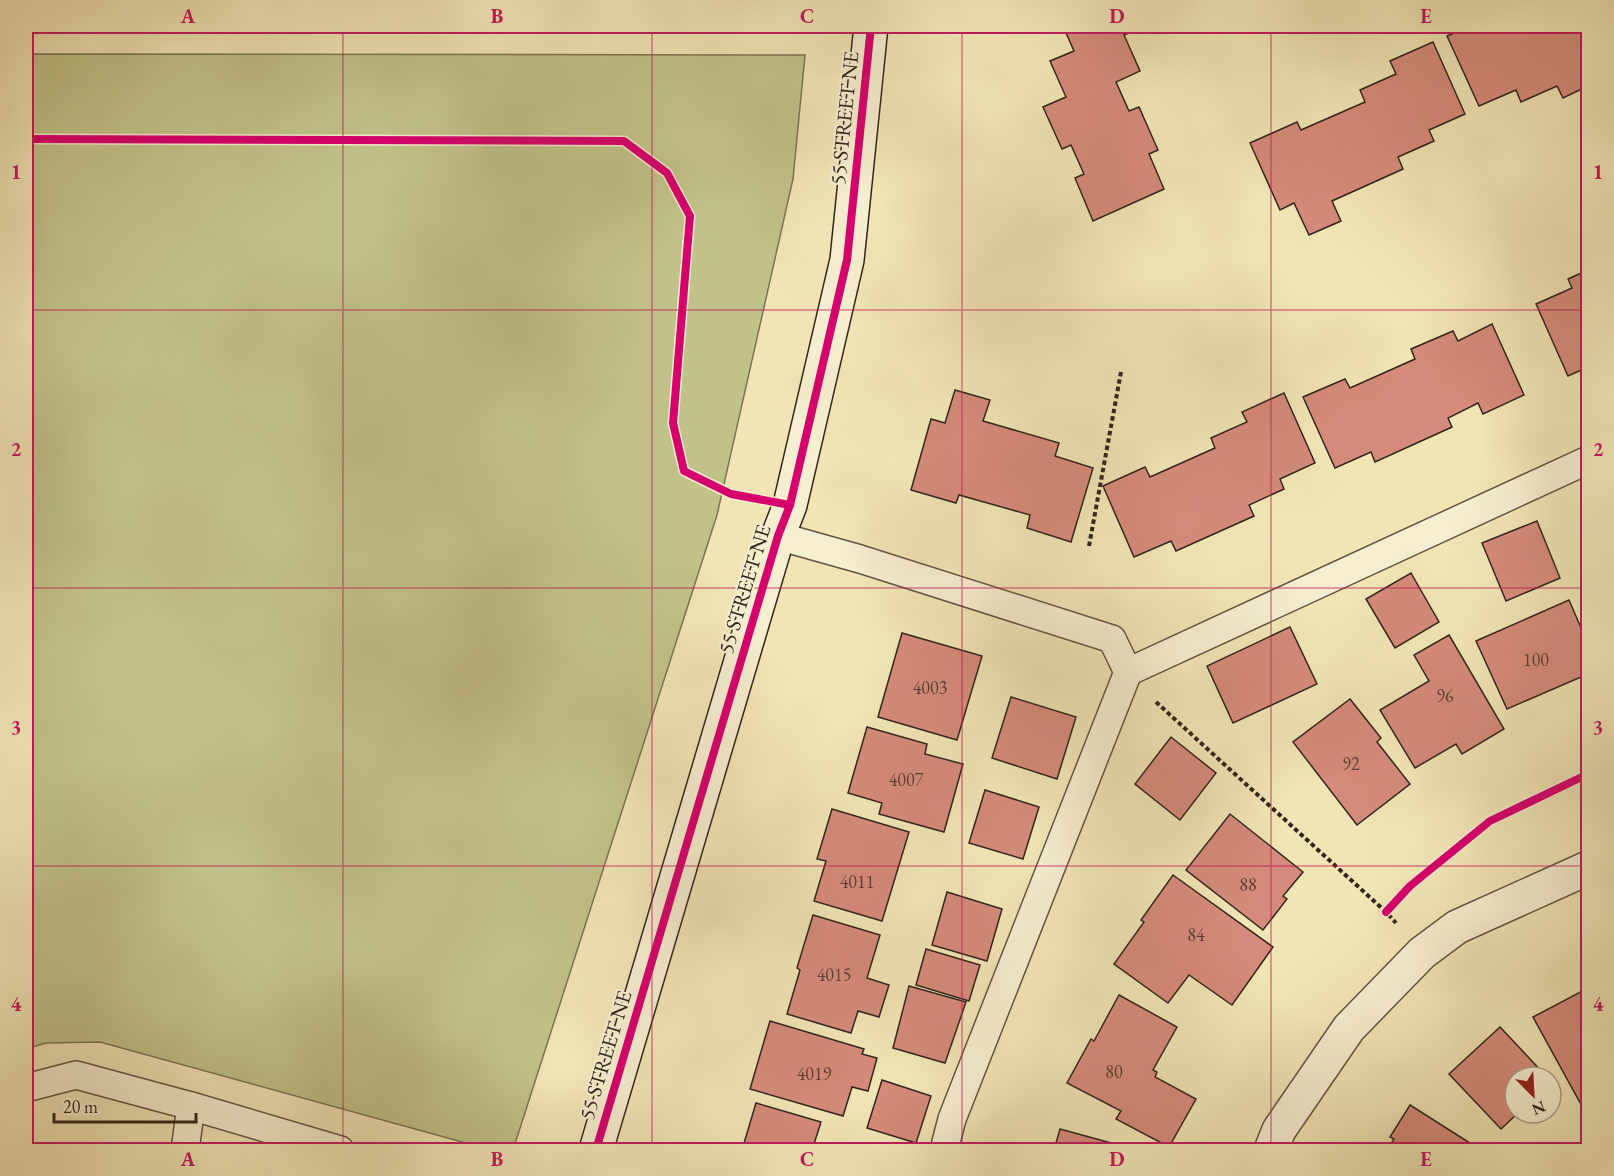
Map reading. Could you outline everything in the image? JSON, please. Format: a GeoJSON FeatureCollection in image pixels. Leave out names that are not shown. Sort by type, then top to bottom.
{"type":"FeatureCollection","features":[{"type":"Feature","properties":{"kind":"street","name":"55 STREET NE"},"geometry":{"type":"LineString","coordinates":[[596,1150],[778,536],[790,505],[847,260],[871,26]]}},
{"type":"Feature","properties":{"kind":"street"},"geometry":{"type":"LineString","coordinates":[[1271,1150],[1279,1130],[1349,1028],[1422,953],[1457,927],[1588,868]]}},
{"type":"Feature","properties":{"kind":"lane"},"geometry":{"type":"LineString","coordinates":[[944,1150],[952,1119],[1128,672],[1588,460]]}},
{"type":"Feature","properties":{"kind":"lane"},"geometry":{"type":"LineString","coordinates":[[778,536],[860,559],[1112,639],[1128,672]]}},
{"type":"Feature","properties":{"kind":"lane"},"geometry":{"type":"LineString","coordinates":[[26,1088],[76,1076],[191,1106],[340,1150]]}},
{"type":"Feature","properties":{"kind":"lane"},"geometry":{"type":"LineString","coordinates":[[185,1150],[191,1106]]}},
{"type":"Feature","properties":{"kind":"path"},"geometry":{"type":"LineString","coordinates":[[1089,546],[1120,372]]}},
{"type":"Feature","properties":{"kind":"path"},"geometry":{"type":"LineString","coordinates":[[1128,672],[1158,704],[1386,912],[1422,953]]}},
{"type":"Feature","properties":{"kind":"path"},"geometry":{"type":"LineString","coordinates":[[1386,912],[1394,903]]}},
{"type":"Feature","properties":{"kind":"green space"},"geometry":{"type":"Polygon","coordinates":[[[26,54],[805,55],[793,179],[717,515],[513,1150],[491,1150],[100,1042],[46,1043],[26,1049],[26,54]]]}},
{"type":"Feature","properties":{"kind":"building"},"geometry":{"type":"Polygon","coordinates":[[[1063,26],[1146,26],[1124,35],[1140,71],[1116,82],[1129,111],[1139,107],[1158,150],[1149,154],[1164,189],[1093,221],[1075,178],[1084,174],[1071,145],[1062,149],[1043,107],[1066,97],[1050,61],[1074,51],[1063,26]]]}},
{"type":"Feature","properties":{"kind":"building"},"geometry":{"type":"Polygon","coordinates":[[[1471,26],[1494,26],[1496,29],[1504,26],[1588,26],[1588,86],[1563,98],[1557,86],[1521,102],[1516,90],[1479,106],[1447,36],[1471,26]]]}},
{"type":"Feature","properties":{"kind":"building"},"geometry":{"type":"Polygon","coordinates":[[[1433,42],[1465,114],[1429,130],[1434,141],[1398,157],[1403,169],[1332,201],[1341,221],[1309,235],[1294,203],[1280,210],[1250,143],[1297,122],[1301,130],[1365,102],[1360,90],[1396,74],[1390,61],[1433,42]]]}},
{"type":"Feature","properties":{"kind":"building"},"geometry":{"type":"Polygon","coordinates":[[[1588,270],[1588,367],[1568,376],[1536,304],[1572,288],[1568,279],[1588,270]]]}},
{"type":"Feature","properties":{"kind":"building"},"geometry":{"type":"Polygon","coordinates":[[[1492,324],[1524,395],[1483,414],[1478,403],[1448,418],[1452,427],[1375,462],[1371,452],[1335,468],[1303,397],[1345,379],[1350,388],[1415,359],[1411,349],[1453,331],[1458,341],[1492,324]]]}},
{"type":"Feature","properties":{"kind":"building"},"geometry":{"type":"Polygon","coordinates":[[[955,390],[990,400],[983,421],[1059,443],[1055,456],[1093,468],[1071,542],[1027,528],[1030,515],[959,495],[956,503],[911,490],[931,419],[945,423],[955,390]]]}},
{"type":"Feature","properties":{"kind":"building"},"geometry":{"type":"Polygon","coordinates":[[[1284,393],[1315,463],[1280,479],[1284,489],[1249,505],[1254,516],[1176,551],[1171,541],[1134,557],[1103,486],[1145,467],[1150,477],[1215,448],[1211,438],[1247,422],[1242,412],[1284,393]]]}},
{"type":"Feature","properties":{"kind":"building"},"geometry":{"type":"Polygon","coordinates":[[[1537,521],[1560,578],[1506,601],[1482,543],[1537,521]]]}},
{"type":"Feature","properties":{"kind":"building"},"geometry":{"type":"Polygon","coordinates":[[[1411,573],[1439,622],[1395,648],[1366,599],[1411,573]]]}},
{"type":"Feature","properties":{"kind":"building"},"geometry":{"type":"Polygon","coordinates":[[[1569,600],[1588,644],[1588,674],[1507,709],[1476,641],[1569,600]]]}},
{"type":"Feature","properties":{"kind":"building"},"geometry":{"type":"Polygon","coordinates":[[[1290,627],[1317,684],[1233,723],[1207,666],[1290,627]]]}},
{"type":"Feature","properties":{"kind":"building"},"geometry":{"type":"Polygon","coordinates":[[[902,633],[982,656],[957,740],[878,717],[902,633]]]}},
{"type":"Feature","properties":{"kind":"building"},"geometry":{"type":"Polygon","coordinates":[[[1449,635],[1504,729],[1462,754],[1456,744],[1415,768],[1380,710],[1429,681],[1414,655],[1449,635]]]}},
{"type":"Feature","properties":{"kind":"building"},"geometry":{"type":"Polygon","coordinates":[[[1011,697],[1076,717],[1057,779],[992,758],[1011,697]]]}},
{"type":"Feature","properties":{"kind":"building"},"geometry":{"type":"Polygon","coordinates":[[[1350,699],[1381,738],[1377,742],[1410,784],[1357,825],[1293,742],[1350,699]]]}},
{"type":"Feature","properties":{"kind":"building"},"geometry":{"type":"Polygon","coordinates":[[[867,727],[927,744],[925,754],[963,764],[944,832],[879,814],[882,803],[848,793],[867,727]]]}},
{"type":"Feature","properties":{"kind":"building"},"geometry":{"type":"Polygon","coordinates":[[[1171,737],[1216,773],[1180,820],[1135,784],[1171,737]]]}},
{"type":"Feature","properties":{"kind":"building"},"geometry":{"type":"Polygon","coordinates":[[[985,790],[1039,807],[1023,859],[969,843],[985,790]]]}},
{"type":"Feature","properties":{"kind":"building"},"geometry":{"type":"Polygon","coordinates":[[[832,809],[909,832],[882,921],[814,901],[826,861],[817,859],[832,809]]]}},
{"type":"Feature","properties":{"kind":"building"},"geometry":{"type":"Polygon","coordinates":[[[1230,814],[1303,872],[1283,896],[1287,899],[1263,930],[1186,870],[1230,814]]]}},
{"type":"Feature","properties":{"kind":"building"},"geometry":{"type":"Polygon","coordinates":[[[1173,875],[1273,947],[1232,1005],[1189,975],[1168,1003],[1114,964],[1144,922],[1141,920],[1173,875]]]}},
{"type":"Feature","properties":{"kind":"building"},"geometry":{"type":"Polygon","coordinates":[[[947,892],[1002,909],[987,961],[932,945],[947,892]]]}},
{"type":"Feature","properties":{"kind":"building"},"geometry":{"type":"Polygon","coordinates":[[[813,915],[880,935],[867,978],[889,985],[879,1017],[858,1011],[851,1033],[787,1014],[800,970],[797,968],[813,915]]]}},
{"type":"Feature","properties":{"kind":"building"},"geometry":{"type":"Polygon","coordinates":[[[926,949],[980,965],[969,1001],[916,985],[926,949]]]}},
{"type":"Feature","properties":{"kind":"building"},"geometry":{"type":"Polygon","coordinates":[[[909,986],[966,1002],[945,1063],[893,1048],[909,986]]]}},
{"type":"Feature","properties":{"kind":"building"},"geometry":{"type":"Polygon","coordinates":[[[1588,988],[1588,1104],[1583,1108],[1563,1072],[1563,1065],[1559,1065],[1533,1017],[1588,988]]]}},
{"type":"Feature","properties":{"kind":"building"},"geometry":{"type":"Polygon","coordinates":[[[1119,995],[1177,1027],[1153,1070],[1157,1072],[1155,1077],[1196,1099],[1169,1147],[1116,1119],[1121,1111],[1067,1083],[1091,1039],[1094,1041],[1119,995]]]}},
{"type":"Feature","properties":{"kind":"building"},"geometry":{"type":"Polygon","coordinates":[[[770,1021],[864,1049],[862,1054],[877,1058],[868,1091],[852,1087],[843,1116],[750,1089],[770,1021]]]}},
{"type":"Feature","properties":{"kind":"building"},"geometry":{"type":"Polygon","coordinates":[[[1500,1027],[1536,1065],[1503,1065],[1503,1125],[1505,1125],[1501,1129],[1449,1074],[1500,1027]]]}},
{"type":"Feature","properties":{"kind":"building"},"geometry":{"type":"Polygon","coordinates":[[[882,1080],[931,1096],[916,1143],[867,1128],[882,1080]]]}},
{"type":"Feature","properties":{"kind":"building"},"geometry":{"type":"Polygon","coordinates":[[[756,1103],[821,1122],[812,1150],[742,1150],[756,1103]]]}},
{"type":"Feature","properties":{"kind":"building"},"geometry":{"type":"Polygon","coordinates":[[[1410,1105],[1481,1150],[1387,1150],[1394,1139],[1390,1137],[1410,1105]]]}},
{"type":"Feature","properties":{"kind":"building"},"geometry":{"type":"Polygon","coordinates":[[[1060,1129],[1137,1150],[1054,1150],[1060,1129]]]}},
{"type":"Feature","properties":{"kind":"cycle path"},"geometry":{"type":"LineString","coordinates":[[596,1150],[778,536],[790,505],[847,260],[871,26]]}},
{"type":"Feature","properties":{"kind":"cycle path"},"geometry":{"type":"LineString","coordinates":[[26,139],[624,141],[667,173],[690,216],[673,423],[684,471],[731,494],[790,505]]}},
{"type":"Feature","properties":{"kind":"cycle path"},"geometry":{"type":"LineString","coordinates":[[1386,912],[1410,886],[1490,821],[1588,774]]}}]}
